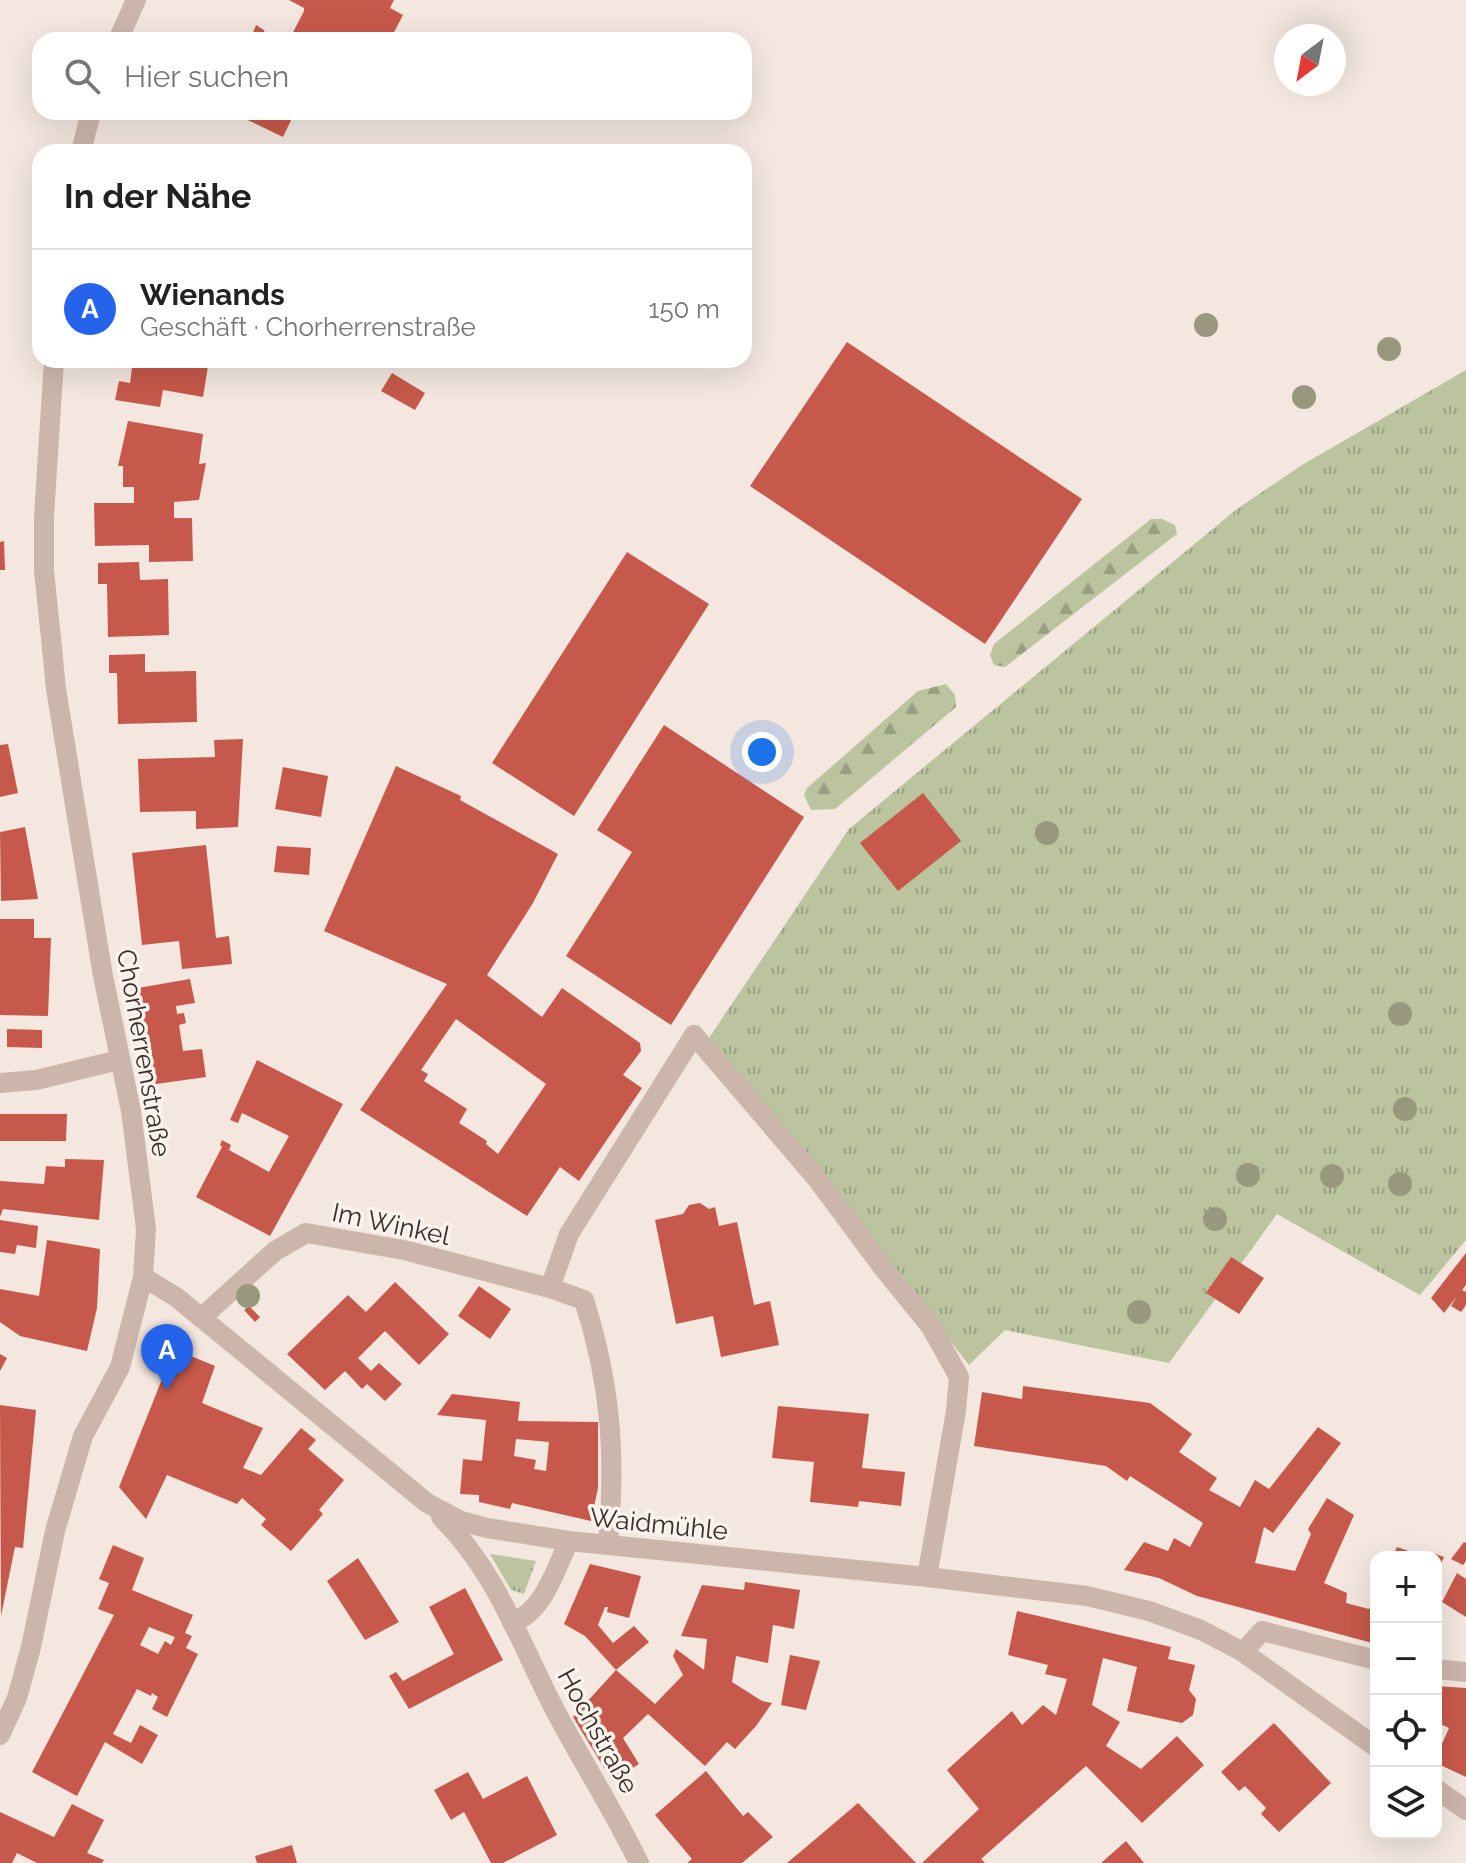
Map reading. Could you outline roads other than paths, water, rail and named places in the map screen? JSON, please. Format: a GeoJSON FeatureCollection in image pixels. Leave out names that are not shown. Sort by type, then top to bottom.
{"type":"FeatureCollection","features":[{"type":"Feature","properties":{"kind":"street"},"geometry":{"type":"LineString","coordinates":[[122,32],[136,0]]}},
{"type":"Feature","properties":{"kind":"street"},"geometry":{"type":"LineString","coordinates":[[83,144],[89,120]]}},
{"type":"Feature","properties":{"kind":"street","name":"Chorherrenstraße"},"geometry":{"type":"LineString","coordinates":[[0,1735],[17,1698],[55,1531],[83,1436],[120,1367],[143,1277],[146,1229],[131,1111],[119,1060],[56,689],[45,578],[44,501],[53,368]]}},
{"type":"Feature","properties":{"kind":"street"},"geometry":{"type":"LineString","coordinates":[[550,1288],[569,1234],[694,1035],[817,1179],[931,1327],[959,1377],[956,1411],[927,1577]]}},
{"type":"Feature","properties":{"kind":"street"},"geometry":{"type":"LineString","coordinates":[[0,1083],[36,1080],[119,1060]]}},
{"type":"Feature","properties":{"kind":"street","name":"Im Winkel"},"geometry":{"type":"LineString","coordinates":[[201,1318],[275,1251],[306,1233],[404,1250],[550,1288],[584,1300],[598,1343],[611,1417],[608,1545]]}},
{"type":"Feature","properties":{"kind":"street","name":"Waidmühle"},"geometry":{"type":"LineString","coordinates":[[143,1277],[176,1297],[427,1503],[461,1521],[569,1541],[1087,1596],[1149,1611],[1201,1630],[1243,1652],[1370,1743]]}},
{"type":"Feature","properties":{"kind":"street","name":"Hochstraße"},"geometry":{"type":"LineString","coordinates":[[427,1503],[464,1539],[484,1566],[556,1711],[612,1808],[639,1863]]}},
{"type":"Feature","properties":{"kind":"street"},"geometry":{"type":"LineString","coordinates":[[512,1623],[526,1618],[537,1608],[569,1541]]}},
{"type":"Feature","properties":{"kind":"street"},"geometry":{"type":"LineString","coordinates":[[1243,1652],[1262,1631],[1370,1658]]}},
{"type":"Feature","properties":{"kind":"street"},"geometry":{"type":"LineString","coordinates":[[1442,1670],[1466,1672]]}},
{"type":"Feature","properties":{"kind":"street"},"geometry":{"type":"LineString","coordinates":[[1442,1793],[1466,1810]]}},
{"type":"Feature","properties":{"kind":"place","name":"Wienands"},"geometry":{"type":"Point","coordinates":[167,1390]}}]}
